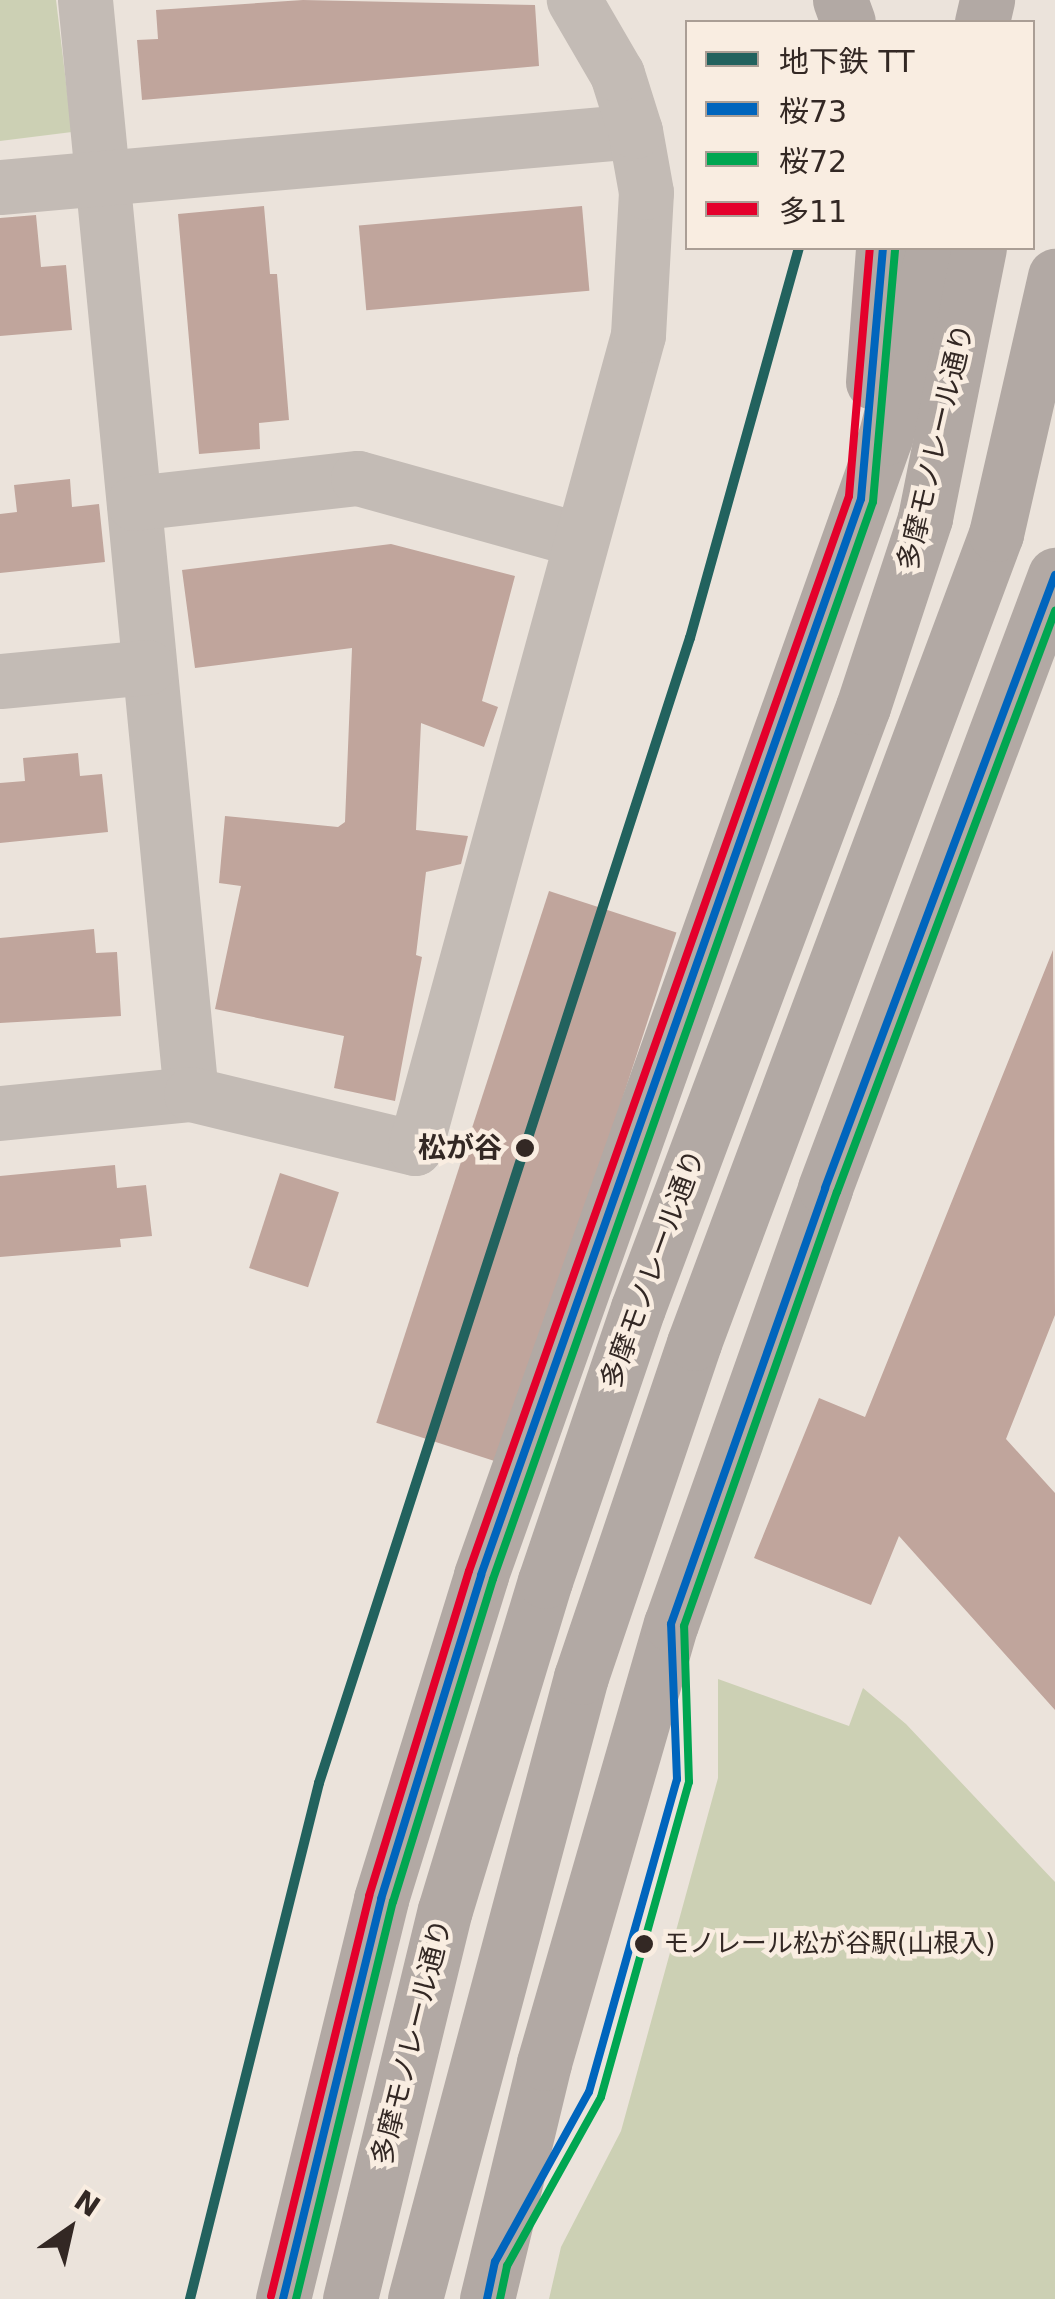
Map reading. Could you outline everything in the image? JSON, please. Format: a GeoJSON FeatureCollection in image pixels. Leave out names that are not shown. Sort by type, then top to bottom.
{"type":"FeatureCollection","features":[{"type":"Feature","properties":{"kind":"main road"},"geometry":{"type":"LineString","coordinates":[[861,499],[883,250]]}},
{"type":"Feature","properties":{"kind":"main road"},"geometry":{"type":"LineString","coordinates":[[283,2299],[382,1899],[481,1575],[890,421],[933,250]]}},
{"type":"Feature","properties":{"kind":"main road","name":"多摩モノレール通り"},"geometry":{"type":"LineString","coordinates":[[350,2299],[445,1910],[545,1581],[638,1308],[863,708],[925,518],[979,250]]}},
{"type":"Feature","properties":{"kind":"main road"},"geometry":{"type":"LineString","coordinates":[[415,2299],[528,1862],[617,1565],[996,534],[1055,276]]}},
{"type":"Feature","properties":{"kind":"main road"},"geometry":{"type":"LineString","coordinates":[[972,806],[996,534]]}},
{"type":"Feature","properties":{"kind":"main road"},"geometry":{"type":"LineString","coordinates":[[486,2299],[544,2062],[672,1624],[825,1188],[972,806],[1055,574]]}},
{"type":"Feature","properties":{"kind":"street"},"geometry":{"type":"LineString","coordinates":[[84,0],[191,1094]]}},
{"type":"Feature","properties":{"kind":"street"},"geometry":{"type":"LineString","coordinates":[[0,1113],[191,1094],[416,1148],[638,335],[646,192],[617,74],[574,0]]}},
{"type":"Feature","properties":{"kind":"street"},"geometry":{"type":"LineString","coordinates":[[0,188],[634,131]]}},
{"type":"Feature","properties":{"kind":"street"},"geometry":{"type":"LineString","coordinates":[[134,502],[358,478],[580,540]]}},
{"type":"Feature","properties":{"kind":"street"},"geometry":{"type":"LineString","coordinates":[[0,680],[148,667]]}},
{"type":"Feature","properties":{"kind":"green space"},"geometry":{"type":"Polygon","coordinates":[[[0,0],[56,0],[72,132],[0,141],[0,0]]]}},
{"type":"Feature","properties":{"kind":"green space"},"geometry":{"type":"Polygon","coordinates":[[[718,1679],[849,1726],[863,1688],[906,1724],[1055,1882],[1055,2299],[549,2299],[561,2247],[621,2131],[718,1778],[718,1679]]]}},
{"type":"Feature","properties":{"kind":"building"},"geometry":{"type":"Polygon","coordinates":[[[303,0],[535,5],[539,66],[142,100],[137,40],[158,39],[156,10],[303,0]]]}},
{"type":"Feature","properties":{"kind":"building"},"geometry":{"type":"Polygon","coordinates":[[[264,206],[270,274],[277,274],[289,420],[259,423],[260,449],[199,454],[178,214],[264,206]]]}},
{"type":"Feature","properties":{"kind":"building"},"geometry":{"type":"Polygon","coordinates":[[[582,206],[589,291],[366,310],[359,226],[582,206]]]}},
{"type":"Feature","properties":{"kind":"building"},"geometry":{"type":"Polygon","coordinates":[[[36,215],[41,267],[66,265],[72,330],[0,336],[0,218],[36,215]]]}},
{"type":"Feature","properties":{"kind":"building"},"geometry":{"type":"Polygon","coordinates":[[[70,479],[72,507],[99,504],[105,562],[0,573],[0,514],[17,512],[14,485],[70,479]]]}},
{"type":"Feature","properties":{"kind":"building"},"geometry":{"type":"Polygon","coordinates":[[[391,544],[515,576],[482,701],[498,707],[484,747],[421,723],[416,830],[468,836],[461,864],[426,872],[416,955],[422,957],[395,1101],[334,1088],[344,1036],[215,1009],[241,886],[219,883],[225,816],[338,827],[345,822],[352,648],[195,668],[182,570],[391,544]]]}},
{"type":"Feature","properties":{"kind":"building"},"geometry":{"type":"Polygon","coordinates":[[[78,753],[80,776],[102,774],[108,832],[0,843],[0,783],[25,781],[23,758],[78,753]]]}},
{"type":"Feature","properties":{"kind":"building"},"geometry":{"type":"Polygon","coordinates":[[[549,891],[676,932],[504,1464],[376,1423],[549,891]]]}},
{"type":"Feature","properties":{"kind":"building"},"geometry":{"type":"Polygon","coordinates":[[[94,929],[96,953],[117,952],[121,1016],[0,1023],[0,938],[94,929]]]}},
{"type":"Feature","properties":{"kind":"building"},"geometry":{"type":"Polygon","coordinates":[[[1053,950],[1055,1315],[1006,1439],[1055,1493],[1055,1710],[899,1536],[871,1605],[754,1558],[819,1398],[865,1417],[1053,950]]]}},
{"type":"Feature","properties":{"kind":"building"},"geometry":{"type":"Polygon","coordinates":[[[115,1165],[117,1188],[146,1185],[152,1236],[120,1239],[121,1247],[0,1257],[0,1176],[115,1165]]]}},
{"type":"Feature","properties":{"kind":"building"},"geometry":{"type":"Polygon","coordinates":[[[280,1173],[339,1192],[308,1287],[249,1268],[280,1173]]]}},
{"type":"Feature","properties":{"kind":"metro line","name":"TT"},"geometry":{"type":"LineString","coordinates":[[190,2299],[319,1783],[690,638],[798,250]]}},
{"type":"Feature","properties":{"kind":"transit line","name":"多11"},"geometry":{"type":"LineString","coordinates":[[271,2296],[369,1896],[469,1571],[849,496],[870,250]]}},
{"type":"Feature","properties":{"kind":"transit line","name":"桜73"},"geometry":{"type":"LineString","coordinates":[[283,2299],[381,1899],[481,1575],[861,499],[883,250]]}},
{"type":"Feature","properties":{"kind":"transit line","name":"桜72"},"geometry":{"type":"LineString","coordinates":[[296,2299],[393,1902],[493,1579],[873,502],[895,250]]}},
{"type":"Feature","properties":{"kind":"transit line","name":"桜73"},"geometry":{"type":"LineString","coordinates":[[487,2299],[495,2262],[589,2092],[677,1779],[671,1624],[825,1188],[1055,575]]}},
{"type":"Feature","properties":{"kind":"transit line","name":"桜72"},"geometry":{"type":"LineString","coordinates":[[500,2299],[507,2266],[601,2097],[689,1782],[684,1626],[837,1192],[1055,611]]}},
{"type":"Feature","properties":{"kind":"place","name":"松が谷"},"geometry":{"type":"Point","coordinates":[525,1148]}},
{"type":"Feature","properties":{"kind":"place","name":"モノレール松が谷駅(山根入)"},"geometry":{"type":"Point","coordinates":[644,1944]}}]}
